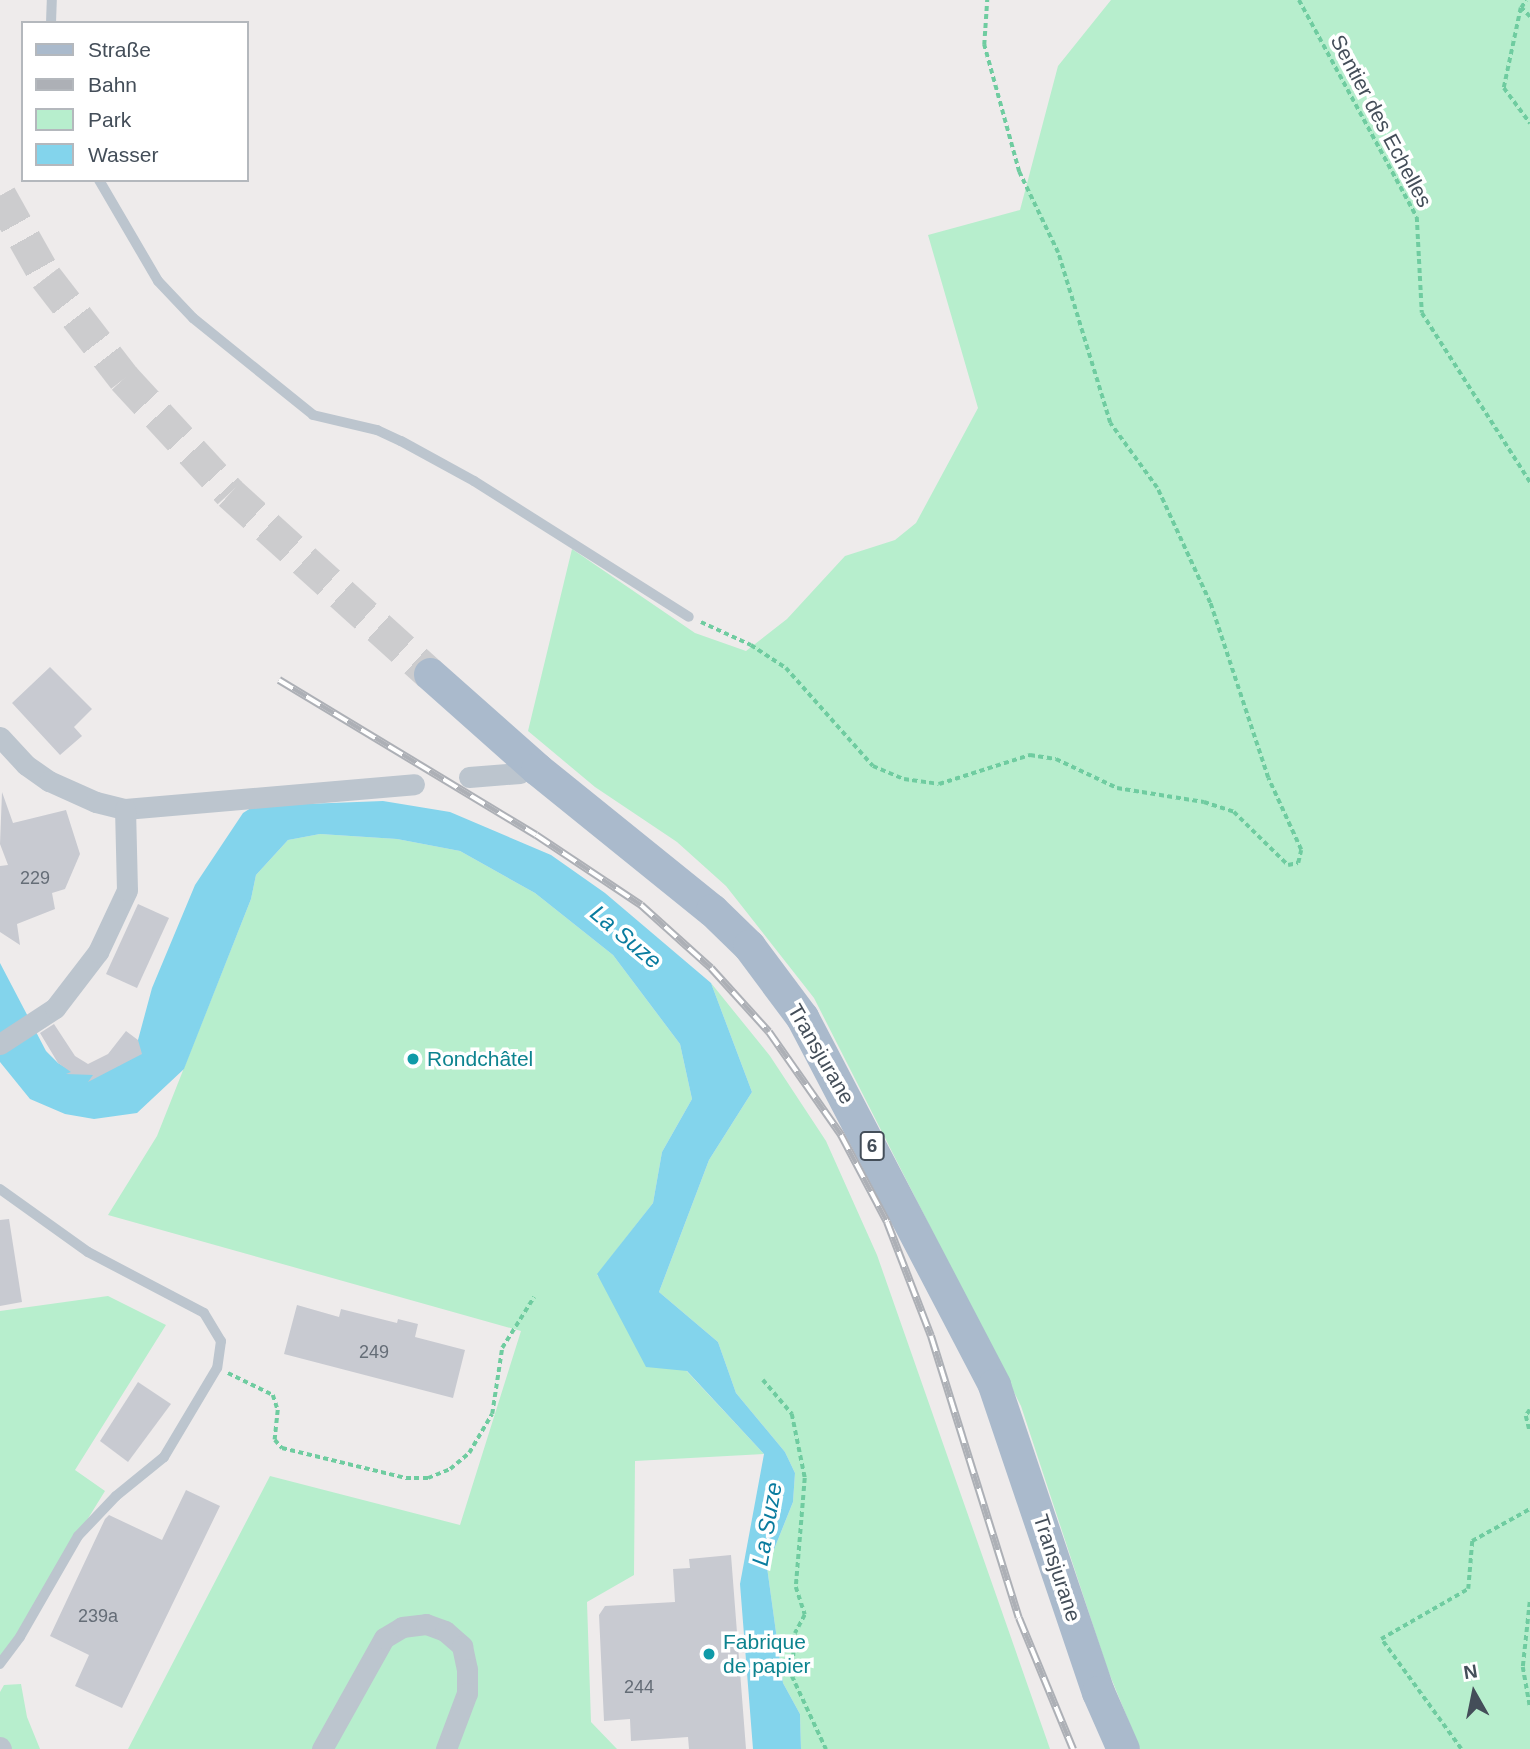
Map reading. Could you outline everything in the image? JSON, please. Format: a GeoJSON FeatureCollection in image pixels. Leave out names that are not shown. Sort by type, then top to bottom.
{"type":"FeatureCollection","features":[{"type":"Feature","properties":{"kind":"main road","name":"Transjurane"},"geometry":{"type":"LineString","coordinates":[[430,674],[537,769],[712,910],[749,946],[802,1017],[994,1385],[1098,1692],[1123,1749]]}},
{"type":"Feature","properties":{"kind":"street"},"geometry":{"type":"LineString","coordinates":[[0,737],[26,765],[49,781],[96,802],[125,808],[414,784]]}},
{"type":"Feature","properties":{"kind":"street"},"geometry":{"type":"LineString","coordinates":[[470,777],[520,773]]}},
{"type":"Feature","properties":{"kind":"street"},"geometry":{"type":"LineString","coordinates":[[0,1044],[33,1024],[79,983],[116,918],[129,865],[125,808]]}},
{"type":"Feature","properties":{"kind":"street"},"geometry":{"type":"LineString","coordinates":[[322,1749],[384,1638],[402,1627],[426,1624],[446,1631],[462,1646],[467,1669],[467,1693],[446,1749]]}},
{"type":"Feature","properties":{"kind":"lane"},"geometry":{"type":"LineString","coordinates":[[51,21],[52,0]]}},
{"type":"Feature","properties":{"kind":"lane"},"geometry":{"type":"LineString","coordinates":[[100,182],[158,281],[193,318],[313,415],[377,430],[401,441],[474,481],[689,617]]}},
{"type":"Feature","properties":{"kind":"lane"},"geometry":{"type":"LineString","coordinates":[[0,1189],[88,1252],[204,1313],[221,1341],[217,1368],[164,1457],[116,1496],[78,1536],[20,1637],[0,1664]]}},
{"type":"Feature","properties":{"kind":"path"},"geometry":{"type":"LineString","coordinates":[[689,617],[751,645],[786,668],[873,766],[904,779],[939,784],[1030,755],[1056,759],[1117,788],[1204,802],[1234,812],[1288,865],[1298,863],[1301,850],[1268,778],[1210,603],[1157,488],[1110,423],[1058,253],[1018,172],[984,45],[987,0]]}},
{"type":"Feature","properties":{"kind":"path","name":"Sentier des Echelles"},"geometry":{"type":"LineString","coordinates":[[1298,0],[1417,216],[1422,313],[1530,482]]}},
{"type":"Feature","properties":{"kind":"path"},"geometry":{"type":"LineString","coordinates":[[1517,0],[1530,17]]}},
{"type":"Feature","properties":{"kind":"path"},"geometry":{"type":"LineString","coordinates":[[1526,0],[1521,8],[1504,88],[1530,122]]}},
{"type":"Feature","properties":{"kind":"path"},"geometry":{"type":"LineString","coordinates":[[217,1368],[273,1395],[278,1410],[275,1440],[282,1448],[406,1478],[428,1478],[450,1469],[469,1452],[492,1414],[502,1348],[534,1297]]}},
{"type":"Feature","properties":{"kind":"path"},"geometry":{"type":"LineString","coordinates":[[763,1380],[792,1414],[806,1479],[796,1587],[805,1615],[795,1634],[792,1676],[797,1695],[809,1708],[826,1749]]}},
{"type":"Feature","properties":{"kind":"path"},"geometry":{"type":"LineString","coordinates":[[1530,1409],[1526,1416],[1530,1432]]}},
{"type":"Feature","properties":{"kind":"path"},"geometry":{"type":"LineString","coordinates":[[1461,1749],[1381,1639],[1468,1589],[1472,1541],[1530,1509]]}},
{"type":"Feature","properties":{"kind":"path"},"geometry":{"type":"LineString","coordinates":[[1530,1602],[1523,1667],[1530,1705]]}},
{"type":"Feature","properties":{"kind":"green space"},"geometry":{"type":"Polygon","coordinates":[[[1111,0],[1530,0],[1530,1749],[1140,1749],[1107,1668],[1021,1406],[814,998],[726,886],[677,842],[595,787],[528,731],[572,549],[695,633],[746,651],[787,619],[845,556],[895,540],[916,523],[978,408],[928,235],[1020,210],[1058,66],[1111,0]]]}},
{"type":"Feature","properties":{"kind":"green space"},"geometry":{"type":"Polygon","coordinates":[[[320,834],[397,839],[460,851],[535,893],[613,955],[680,1044],[692,1099],[662,1152],[653,1203],[597,1275],[764,1454],[635,1461],[634,1575],[587,1602],[591,1722],[617,1749],[128,1749],[270,1476],[460,1525],[521,1331],[108,1215],[157,1136],[251,899],[256,875],[288,840],[320,834]]]}},
{"type":"Feature","properties":{"kind":"green space"},"geometry":{"type":"Polygon","coordinates":[[[711,983],[770,1056],[826,1141],[877,1255],[1050,1749],[801,1749],[800,1714],[783,1683],[767,1567],[793,1502],[795,1473],[785,1452],[736,1393],[718,1342],[659,1292],[709,1160],[752,1092],[711,983]]]}},
{"type":"Feature","properties":{"kind":"green space"},"geometry":{"type":"Polygon","coordinates":[[[108,1296],[166,1325],[75,1470],[105,1491],[0,1661],[0,1311],[108,1296]]]}},
{"type":"Feature","properties":{"kind":"green space"},"geometry":{"type":"Polygon","coordinates":[[[21,1684],[27,1717],[40,1749],[0,1749],[0,1692],[4,1685],[21,1684]]]}},
{"type":"Feature","properties":{"kind":"water","name":"La Suze"},"geometry":{"type":"Polygon","coordinates":[[[383,801],[450,812],[551,855],[605,893],[711,983],[752,1092],[709,1160],[659,1292],[718,1342],[736,1393],[785,1452],[795,1473],[793,1502],[767,1567],[783,1683],[800,1714],[801,1749],[753,1749],[740,1584],[764,1454],[687,1371],[646,1367],[597,1274],[653,1203],[662,1152],[692,1099],[680,1044],[613,955],[535,893],[460,851],[397,839],[320,834],[288,840],[256,875],[251,899],[184,1069],[137,1113],[94,1119],[65,1114],[30,1099],[0,1062],[0,963],[46,1051],[58,1063],[77,1074],[120,1065],[138,1040],[152,988],[195,885],[243,813],[254,806],[383,801]]]}},
{"type":"Feature","properties":{"kind":"building"},"geometry":{"type":"Polygon","coordinates":[[[50,667],[92,709],[74,727],[82,736],[60,755],[12,703],[50,667]]]}},
{"type":"Feature","properties":{"kind":"building"},"geometry":{"type":"Polygon","coordinates":[[[2,792],[13,823],[66,810],[80,854],[65,889],[52,893],[55,909],[17,924],[20,945],[0,932],[0,866],[8,865],[0,844],[2,792]]]}},
{"type":"Feature","properties":{"kind":"building"},"geometry":{"type":"Polygon","coordinates":[[[138,904],[169,918],[137,988],[106,974],[138,904]]]}},
{"type":"Feature","properties":{"kind":"building"},"geometry":{"type":"Polygon","coordinates":[[[54,1024],[75,1056],[88,1064],[108,1054],[126,1031],[138,1040],[142,1054],[88,1082],[93,1075],[66,1074],[71,1072],[58,1063],[40,1033],[54,1024]]]}},
{"type":"Feature","properties":{"kind":"building"},"geometry":{"type":"Polygon","coordinates":[[[9,1219],[22,1302],[0,1306],[0,1220],[9,1219]]]}},
{"type":"Feature","properties":{"kind":"building"},"geometry":{"type":"Polygon","coordinates":[[[297,1305],[339,1317],[341,1309],[397,1323],[398,1319],[418,1324],[415,1337],[465,1350],[453,1398],[284,1354],[297,1305]]]}},
{"type":"Feature","properties":{"kind":"building"},"geometry":{"type":"Polygon","coordinates":[[[138,1382],[171,1404],[128,1462],[100,1441],[138,1382]]]}},
{"type":"Feature","properties":{"kind":"building"},"geometry":{"type":"Polygon","coordinates":[[[186,1490],[220,1506],[122,1708],[75,1686],[89,1655],[50,1636],[105,1519],[109,1515],[162,1540],[186,1490]]]}},
{"type":"Feature","properties":{"kind":"building"},"geometry":{"type":"Polygon","coordinates":[[[731,1555],[746,1749],[689,1749],[688,1737],[631,1741],[630,1719],[604,1721],[599,1615],[605,1606],[675,1602],[673,1569],[690,1568],[689,1559],[731,1555]]]}},
{"type":"Feature","properties":{"kind":"tunnel"},"geometry":{"type":"LineString","coordinates":[[0,195],[46,277],[124,378],[230,493],[430,674]]}},
{"type":"Feature","properties":{"kind":"railway"},"geometry":{"type":"LineString","coordinates":[[279,680],[536,835],[641,905],[711,968],[769,1032],[841,1135],[887,1222],[931,1336],[1019,1618],[1073,1749]]}},
{"type":"Feature","properties":{"kind":"place","name":"Rondchâtel"},"geometry":{"type":"Point","coordinates":[413,1059]}},
{"type":"Feature","properties":{"kind":"place","name":"Fabrique de papier"},"geometry":{"type":"Point","coordinates":[709,1654]}}]}
